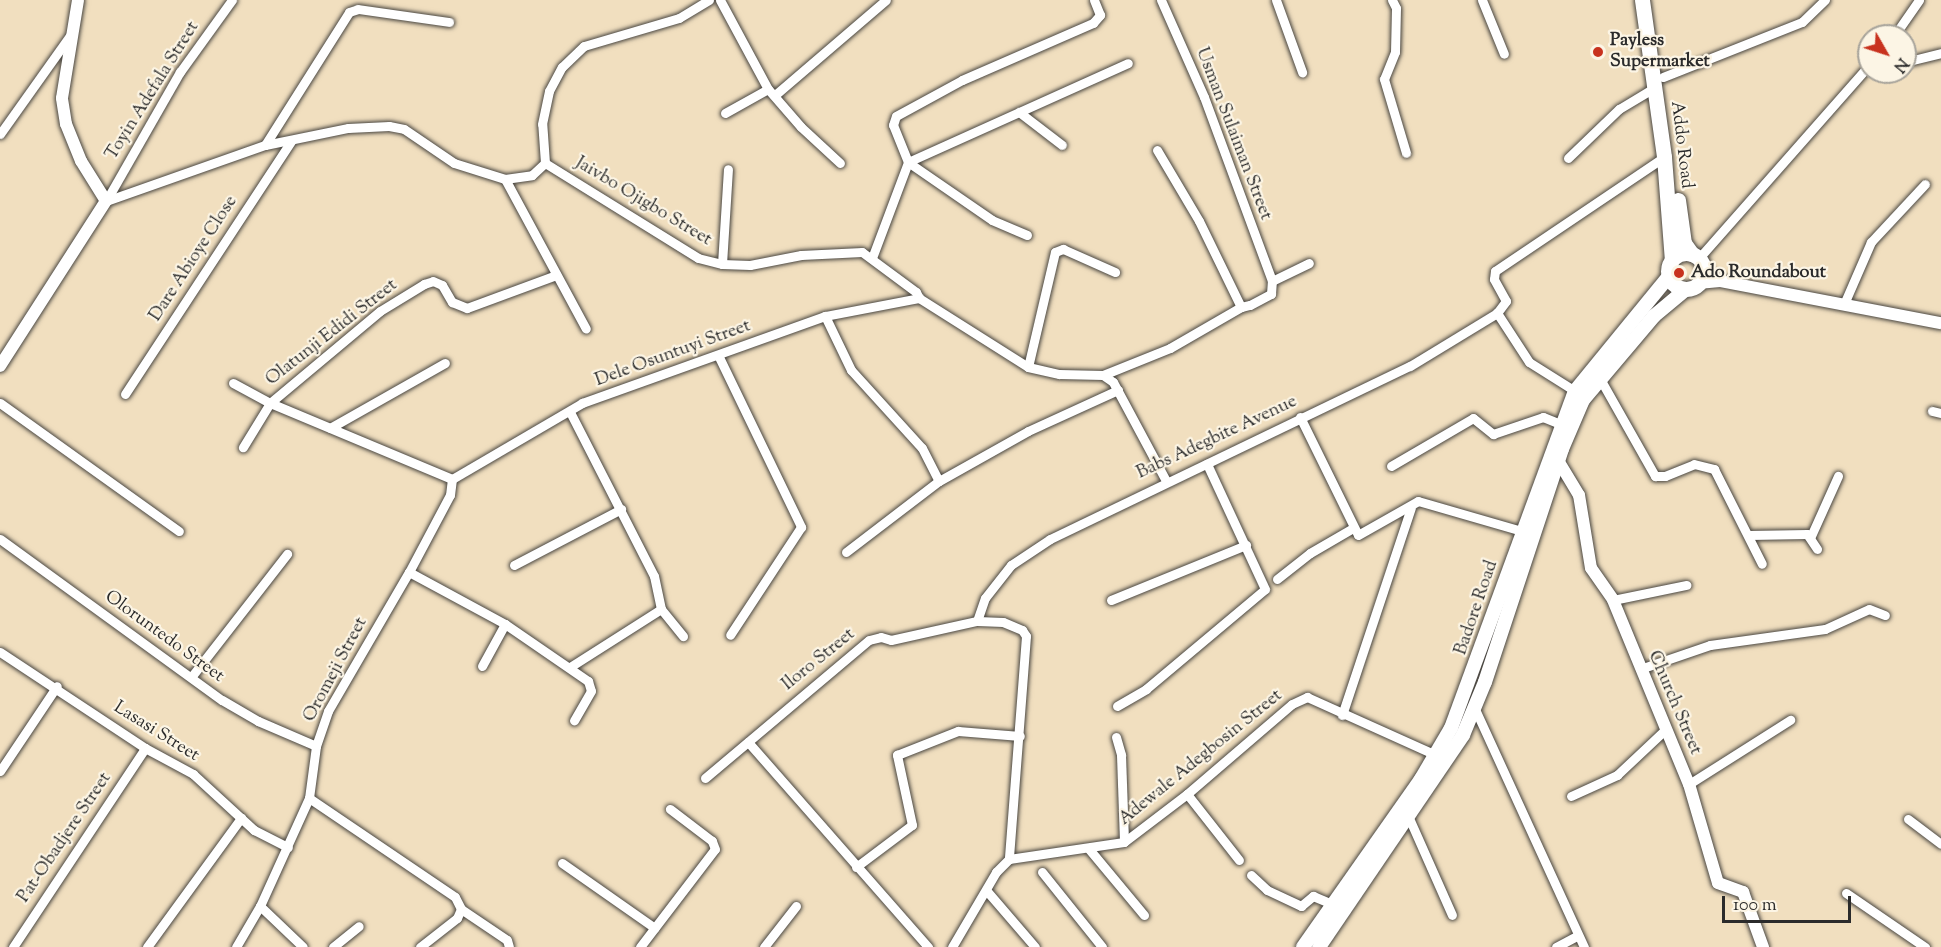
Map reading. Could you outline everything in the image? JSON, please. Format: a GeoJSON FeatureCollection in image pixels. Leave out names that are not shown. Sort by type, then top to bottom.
{"type":"FeatureCollection","features":[{"type":"Feature","properties":{"kind":"main road","name":"Addo Road"},"geometry":{"type":"LineString","coordinates":[[1642,0],[1659,82],[1684,243],[1695,271]]}},
{"type":"Feature","properties":{"kind":"main road","name":"Addo Road"},"geometry":{"type":"LineString","coordinates":[[1652,0],[1672,260],[1669,276]]}},
{"type":"Feature","properties":{"kind":"main road"},"geometry":{"type":"LineString","coordinates":[[1669,276],[1695,271],[1683,253],[1672,260]]}},
{"type":"Feature","properties":{"kind":"main road","name":"Badore Road"},"geometry":{"type":"LineString","coordinates":[[1319,947],[1453,753],[1475,709],[1577,413],[1599,377],[1695,271]]}},
{"type":"Feature","properties":{"kind":"main road","name":"Badore Road"},"geometry":{"type":"LineString","coordinates":[[1303,947],[1436,755],[1472,678],[1560,424],[1575,391],[1669,276]]}},
{"type":"Feature","properties":{"kind":"street","name":"Toyin Adefala Street"},"geometry":{"type":"LineString","coordinates":[[106,201],[180,72],[232,0]]}},
{"type":"Feature","properties":{"kind":"street"},"geometry":{"type":"LineString","coordinates":[[0,366],[106,201],[265,145],[348,128],[389,126],[413,134],[454,163],[505,179],[532,175],[545,163],[542,124],[549,91],[562,67],[584,46],[679,18],[709,0]]}},
{"type":"Feature","properties":{"kind":"street"},"geometry":{"type":"LineString","coordinates":[[720,0],[772,92],[801,128],[840,163]]}},
{"type":"Feature","properties":{"kind":"street"},"geometry":{"type":"LineString","coordinates":[[725,113],[772,92],[886,0]]}},
{"type":"Feature","properties":{"kind":"street"},"geometry":{"type":"LineString","coordinates":[[1027,235],[992,220],[908,162],[893,125],[900,111],[928,101],[962,80],[1093,23],[1100,15],[1094,0]]}},
{"type":"Feature","properties":{"kind":"street","name":"Usman Sulaiman Street"},"geometry":{"type":"LineString","coordinates":[[1161,0],[1204,97],[1272,280]]}},
{"type":"Feature","properties":{"kind":"street"},"geometry":{"type":"LineString","coordinates":[[1276,0],[1302,72]]}},
{"type":"Feature","properties":{"kind":"street"},"geometry":{"type":"LineString","coordinates":[[1392,0],[1396,8],[1395,52],[1384,79],[1406,153]]}},
{"type":"Feature","properties":{"kind":"street"},"geometry":{"type":"LineString","coordinates":[[1482,0],[1504,54]]}},
{"type":"Feature","properties":{"kind":"street"},"geometry":{"type":"LineString","coordinates":[[1568,158],[1619,109],[1659,82],[1802,22],[1825,0]]}},
{"type":"Feature","properties":{"kind":"street"},"geometry":{"type":"LineString","coordinates":[[1902,24],[1919,0]]}},
{"type":"Feature","properties":{"kind":"street"},"geometry":{"type":"LineString","coordinates":[[75,1],[62,98],[66,124],[81,161],[106,201]]}},
{"type":"Feature","properties":{"kind":"street"},"geometry":{"type":"LineString","coordinates":[[265,145],[349,12],[358,9],[449,22]]}},
{"type":"Feature","properties":{"kind":"street"},"geometry":{"type":"LineString","coordinates":[[0,134],[71,34]]}},
{"type":"Feature","properties":{"kind":"street"},"geometry":{"type":"LineString","coordinates":[[1917,59],[1941,53]]}},
{"type":"Feature","properties":{"kind":"street"},"geometry":{"type":"LineString","coordinates":[[872,258],[908,162],[1128,63]]}},
{"type":"Feature","properties":{"kind":"street"},"geometry":{"type":"LineString","coordinates":[[1857,81],[1695,271],[1720,281],[1941,323]]}},
{"type":"Feature","properties":{"kind":"street"},"geometry":{"type":"LineString","coordinates":[[1019,112],[1062,145]]}},
{"type":"Feature","properties":{"kind":"street","name":"Dare Abioye Close"},"geometry":{"type":"LineString","coordinates":[[125,394],[291,141]]}},
{"type":"Feature","properties":{"kind":"street"},"geometry":{"type":"LineString","coordinates":[[1156,150],[1199,221],[1240,307]]}},
{"type":"Feature","properties":{"kind":"street"},"geometry":{"type":"LineString","coordinates":[[1575,391],[1529,362],[1497,313],[1506,301],[1494,279],[1499,266],[1573,221],[1664,157]]}},
{"type":"Feature","properties":{"kind":"street","name":"Jaivbo Ojigbo Street"},"geometry":{"type":"LineString","coordinates":[[545,163],[698,258],[722,264],[750,265],[801,255],[854,251],[872,258],[916,292],[919,298],[1028,367],[1059,374],[1103,375]]}},
{"type":"Feature","properties":{"kind":"street"},"geometry":{"type":"LineString","coordinates":[[722,264],[728,169]]}},
{"type":"Feature","properties":{"kind":"street"},"geometry":{"type":"LineString","coordinates":[[505,179],[586,329]]}},
{"type":"Feature","properties":{"kind":"street"},"geometry":{"type":"LineString","coordinates":[[1844,304],[1871,242],[1925,184]]}},
{"type":"Feature","properties":{"kind":"street"},"geometry":{"type":"LineString","coordinates":[[1028,367],[1055,252],[1063,249],[1115,272]]}},
{"type":"Feature","properties":{"kind":"street"},"geometry":{"type":"LineString","coordinates":[[1166,481],[1118,390],[1103,375],[1170,348],[1240,307],[1271,294],[1272,280],[1309,263]]}},
{"type":"Feature","properties":{"kind":"street","name":"Olatunji Edidi Street"},"geometry":{"type":"LineString","coordinates":[[452,479],[270,403],[380,311],[424,284],[434,281],[442,285],[452,302],[459,308],[467,308],[556,275]]}},
{"type":"Feature","properties":{"kind":"street","name":"Dele Osuntuyi Street"},"geometry":{"type":"LineString","coordinates":[[452,479],[582,403],[719,357],[825,316],[919,298]]}},
{"type":"Feature","properties":{"kind":"street","name":"Babs Adegbite Avenue"},"geometry":{"type":"LineString","coordinates":[[977,621],[985,598],[1011,565],[1050,539],[1166,481],[1207,464],[1300,417],[1410,366],[1497,313]]}},
{"type":"Feature","properties":{"kind":"street"},"geometry":{"type":"LineString","coordinates":[[825,316],[851,370],[922,448],[939,481]]}},
{"type":"Feature","properties":{"kind":"street"},"geometry":{"type":"LineString","coordinates":[[719,357],[801,527],[730,635]]}},
{"type":"Feature","properties":{"kind":"street"},"geometry":{"type":"LineString","coordinates":[[330,428],[445,363]]}},
{"type":"Feature","properties":{"kind":"street"},"geometry":{"type":"LineString","coordinates":[[1599,377],[1655,476],[1665,476],[1694,464],[1714,469],[1762,564]]}},
{"type":"Feature","properties":{"kind":"street"},"geometry":{"type":"LineString","coordinates":[[233,383],[270,403],[243,447]]}},
{"type":"Feature","properties":{"kind":"street"},"geometry":{"type":"LineString","coordinates":[[846,552],[939,481],[1028,430],[1118,390]]}},
{"type":"Feature","properties":{"kind":"street"},"geometry":{"type":"LineString","coordinates":[[0,403],[179,531]]}},
{"type":"Feature","properties":{"kind":"street"},"geometry":{"type":"LineString","coordinates":[[570,412],[654,576],[660,609],[683,636]]}},
{"type":"Feature","properties":{"kind":"street"},"geometry":{"type":"LineString","coordinates":[[1300,417],[1358,535],[1411,508],[1418,501],[1522,531]]}},
{"type":"Feature","properties":{"kind":"street"},"geometry":{"type":"LineString","coordinates":[[1391,465],[1473,418],[1493,434],[1543,417],[1560,424]]}},
{"type":"Feature","properties":{"kind":"street","name":"Church Street"},"geometry":{"type":"LineString","coordinates":[[1559,462],[1579,495],[1591,568],[1612,600],[1689,784],[1718,883],[1743,892],[1763,947]]}},
{"type":"Feature","properties":{"kind":"street"},"geometry":{"type":"LineString","coordinates":[[1117,706],[1146,689],[1264,589],[1246,544],[1207,464]]}},
{"type":"Feature","properties":{"kind":"street"},"geometry":{"type":"LineString","coordinates":[[1817,549],[1811,536],[1838,476]]}},
{"type":"Feature","properties":{"kind":"street","name":"Oromeji Street"},"geometry":{"type":"LineString","coordinates":[[236,947],[260,906],[309,798],[316,746],[328,711],[409,572],[450,495],[452,479]]}},
{"type":"Feature","properties":{"kind":"street"},"geometry":{"type":"LineString","coordinates":[[1342,715],[1411,508]]}},
{"type":"Feature","properties":{"kind":"street"},"geometry":{"type":"LineString","coordinates":[[514,565],[621,509]]}},
{"type":"Feature","properties":{"kind":"street"},"geometry":{"type":"LineString","coordinates":[[1277,579],[1310,553],[1353,528]]}},
{"type":"Feature","properties":{"kind":"street"},"geometry":{"type":"LineString","coordinates":[[1749,535],[1811,536]]}},
{"type":"Feature","properties":{"kind":"street","name":"Oloruntedo Street"},"geometry":{"type":"LineString","coordinates":[[0,539],[258,721],[316,746]]}},
{"type":"Feature","properties":{"kind":"street"},"geometry":{"type":"LineString","coordinates":[[1111,600],[1246,544]]}},
{"type":"Feature","properties":{"kind":"street"},"geometry":{"type":"LineString","coordinates":[[192,676],[286,554]]}},
{"type":"Feature","properties":{"kind":"street"},"geometry":{"type":"LineString","coordinates":[[409,572],[505,624],[588,681],[591,691],[574,721]]}},
{"type":"Feature","properties":{"kind":"street"},"geometry":{"type":"LineString","coordinates":[[1612,600],[1686,585]]}},
{"type":"Feature","properties":{"kind":"street"},"geometry":{"type":"LineString","coordinates":[[570,667],[660,609]]}},
{"type":"Feature","properties":{"kind":"street"},"geometry":{"type":"LineString","coordinates":[[1640,669],[1710,645],[1825,629],[1869,609],[1885,615]]}},
{"type":"Feature","properties":{"kind":"street","name":"Iloro Street"},"geometry":{"type":"LineString","coordinates":[[705,778],[869,640],[880,637],[891,640],[977,621],[1003,622],[1022,630],[1026,636],[1020,736]]}},
{"type":"Feature","properties":{"kind":"street"},"geometry":{"type":"LineString","coordinates":[[482,666],[505,624]]}},
{"type":"Feature","properties":{"kind":"street","name":"Lasasi Street"},"geometry":{"type":"LineString","coordinates":[[0,652],[57,686],[145,748],[193,774],[257,832],[288,848]]}},
{"type":"Feature","properties":{"kind":"street"},"geometry":{"type":"LineString","coordinates":[[0,771],[57,686]]}},
{"type":"Feature","properties":{"kind":"street","name":"Adewale Adegbosin Street"},"geometry":{"type":"LineString","coordinates":[[1009,860],[1124,842],[1188,794],[1292,704],[1307,697],[1342,715],[1436,755]]}},
{"type":"Feature","properties":{"kind":"street"},"geometry":{"type":"LineString","coordinates":[[1475,709],[1584,947]]}},
{"type":"Feature","properties":{"kind":"street"},"geometry":{"type":"LineString","coordinates":[[1689,784],[1790,720]]}},
{"type":"Feature","properties":{"kind":"street"},"geometry":{"type":"LineString","coordinates":[[1571,796],[1617,776],[1665,730]]}},
{"type":"Feature","properties":{"kind":"street"},"geometry":{"type":"LineString","coordinates":[[856,867],[912,825],[897,755],[958,731],[1020,736],[1009,860],[996,872],[952,947]]}},
{"type":"Feature","properties":{"kind":"street"},"geometry":{"type":"LineString","coordinates":[[1116,737],[1121,755],[1124,842]]}},
{"type":"Feature","properties":{"kind":"street"},"geometry":{"type":"LineString","coordinates":[[748,742],[928,947]]}},
{"type":"Feature","properties":{"kind":"street","name":"Pat-Obadjere Street"},"geometry":{"type":"LineString","coordinates":[[13,947],[145,748]]}},
{"type":"Feature","properties":{"kind":"street"},"geometry":{"type":"LineString","coordinates":[[1188,794],[1239,860]]}},
{"type":"Feature","properties":{"kind":"street"},"geometry":{"type":"LineString","coordinates":[[309,798],[455,897],[461,909],[507,940],[509,947]]}},
{"type":"Feature","properties":{"kind":"street"},"geometry":{"type":"LineString","coordinates":[[640,947],[716,849],[712,841],[670,809]]}},
{"type":"Feature","properties":{"kind":"street"},"geometry":{"type":"LineString","coordinates":[[147,947],[241,818]]}},
{"type":"Feature","properties":{"kind":"street"},"geometry":{"type":"LineString","coordinates":[[1408,818],[1452,915]]}},
{"type":"Feature","properties":{"kind":"street"},"geometry":{"type":"LineString","coordinates":[[1908,819],[1941,844]]}},
{"type":"Feature","properties":{"kind":"street"},"geometry":{"type":"LineString","coordinates":[[1089,849],[1144,915]]}},
{"type":"Feature","properties":{"kind":"street"},"geometry":{"type":"LineString","coordinates":[[562,863],[655,928]]}},
{"type":"Feature","properties":{"kind":"street"},"geometry":{"type":"LineString","coordinates":[[1042,872],[1102,947]]}},
{"type":"Feature","properties":{"kind":"street"},"geometry":{"type":"LineString","coordinates":[[1251,875],[1267,890],[1301,906],[1313,896],[1332,904]]}},
{"type":"Feature","properties":{"kind":"street"},"geometry":{"type":"LineString","coordinates":[[986,890],[1035,947]]}},
{"type":"Feature","properties":{"kind":"street"},"geometry":{"type":"LineString","coordinates":[[1846,893],[1925,947]]}},
{"type":"Feature","properties":{"kind":"street"},"geometry":{"type":"LineString","coordinates":[[260,906],[303,947]]}},
{"type":"Feature","properties":{"kind":"street"},"geometry":{"type":"LineString","coordinates":[[764,947],[796,906]]}},
{"type":"Feature","properties":{"kind":"street"},"geometry":{"type":"LineString","coordinates":[[420,947],[457,918],[461,909]]}},
{"type":"Feature","properties":{"kind":"street"},"geometry":{"type":"LineString","coordinates":[[333,947],[359,926]]}},
{"type":"Feature","properties":{"kind":"street"},"geometry":{"type":"LineString","coordinates":[[1556,947],[1577,936]]}},
{"type":"Feature","properties":{"kind":"place","name":"Payless Supermarket"},"geometry":{"type":"Point","coordinates":[1598,52]}},
{"type":"Feature","properties":{"kind":"place","name":"Ado Roundabout"},"geometry":{"type":"Point","coordinates":[1679,273]}}]}
